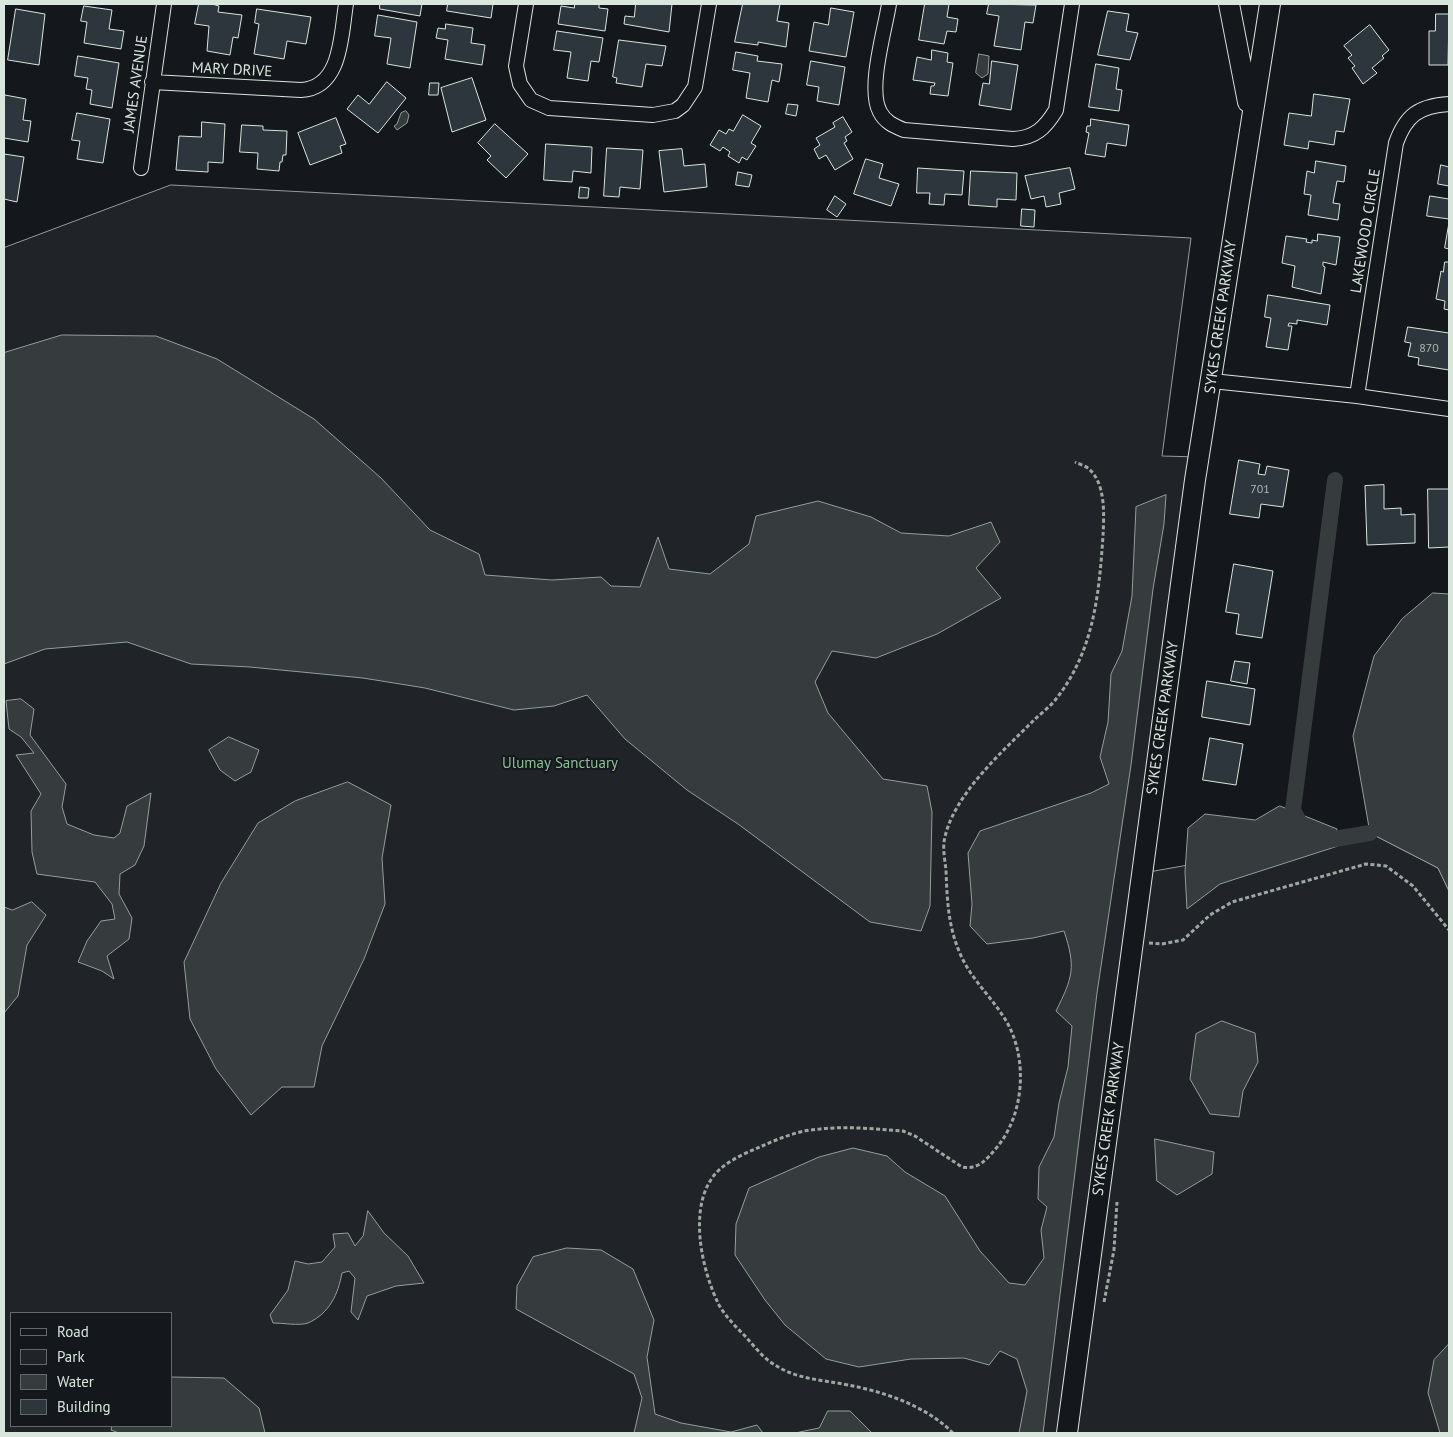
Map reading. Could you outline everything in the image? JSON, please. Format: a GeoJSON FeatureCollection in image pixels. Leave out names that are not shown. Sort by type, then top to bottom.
{"type":"FeatureCollection","features":[{"type":"Feature","properties":{"kind":"street","name":"JAMES AVENUE"},"geometry":{"type":"LineString","coordinates":[[141,168],[164,4]]}},
{"type":"Feature","properties":{"kind":"street","name":"MARY DRIVE"},"geometry":{"type":"LineString","coordinates":[[152,82],[310,90],[323,83],[334,66],[346,4]]}},
{"type":"Feature","properties":{"kind":"street"},"geometry":{"type":"LineString","coordinates":[[526,4],[516,66],[520,84],[525,93],[539,104],[549,108],[666,114],[683,105],[695,87],[708,4]]}},
{"type":"Feature","properties":{"kind":"street"},"geometry":{"type":"LineString","coordinates":[[889,4],[875,88],[879,111],[890,124],[904,130],[1013,139],[1027,138],[1038,133],[1049,123],[1056,110],[1072,4]]}},
{"type":"Feature","properties":{"kind":"street"},"geometry":{"type":"LineString","coordinates":[[1229,4],[1251,116]]}},
{"type":"Feature","properties":{"kind":"street","name":"SYKES CREEK PARKWAY"},"geometry":{"type":"LineString","coordinates":[[1067,1433],[1194,490],[1270,4]]}},
{"type":"Feature","properties":{"kind":"street","name":"LAKEWOOD CIRCLE"},"geometry":{"type":"LineString","coordinates":[[1357,396],[1396,143],[1403,124],[1424,108],[1449,104]]}},
{"type":"Feature","properties":{"kind":"street"},"geometry":{"type":"LineString","coordinates":[[1212,381],[1357,396],[1449,409]]}},
{"type":"Feature","properties":{"kind":"path"},"geometry":{"type":"LineString","coordinates":[[953,1433],[927,1412],[892,1397],[848,1385],[816,1382],[792,1374],[769,1361],[733,1324],[720,1306],[709,1283],[700,1243],[700,1215],[704,1196],[720,1170],[746,1153],[781,1137],[819,1129],[903,1131],[915,1136],[962,1167],[971,1169],[980,1166],[1008,1132],[1020,1094],[1020,1069],[1014,1036],[1004,1017],[977,984],[959,952],[948,916],[944,844],[950,816],[966,794],[1056,699],[1087,646],[1096,608],[1100,572],[1103,531],[1101,487],[1090,470],[1075,462]]}},
{"type":"Feature","properties":{"kind":"path"},"geometry":{"type":"LineString","coordinates":[[1148,943],[1162,944],[1183,940],[1210,915],[1232,902],[1366,864],[1386,866],[1413,886],[1449,930]]}},
{"type":"Feature","properties":{"kind":"green space","name":"Ulumay Sanctuary"},"geometry":{"type":"Polygon","coordinates":[[[171,185],[1191,238],[1162,456],[1199,457],[1143,873],[1370,833],[1438,868],[1449,891],[1449,1433],[4,1433],[4,248],[171,185]]]}},
{"type":"Feature","properties":{"kind":"water"},"geometry":{"type":"Polygon","coordinates":[[[979,54],[989,56],[988,74],[982,78],[976,73],[979,54]]]}},
{"type":"Feature","properties":{"kind":"water"},"geometry":{"type":"Polygon","coordinates":[[[406,111],[409,115],[407,123],[397,130],[394,126],[397,124],[401,113],[406,111]]]}},
{"type":"Feature","properties":{"kind":"water"},"geometry":{"type":"Polygon","coordinates":[[[62,335],[156,336],[217,359],[314,419],[381,478],[430,530],[479,554],[485,575],[552,580],[601,577],[611,586],[640,587],[658,537],[669,569],[710,574],[749,544],[756,516],[818,501],[871,517],[901,533],[949,536],[991,522],[1000,542],[976,568],[1001,598],[937,634],[876,658],[832,651],[815,682],[828,713],[883,779],[927,786],[932,812],[930,906],[921,931],[870,922],[738,824],[687,790],[625,739],[587,695],[554,706],[514,710],[425,688],[363,678],[250,667],[191,664],[127,642],[45,649],[4,664],[4,353],[62,335]]]}},
{"type":"Feature","properties":{"kind":"water"},"geometry":{"type":"Polygon","coordinates":[[[1166,495],[1164,524],[1153,589],[1131,765],[1097,993],[1043,1433],[1019,1433],[1027,1391],[1017,1359],[1000,1351],[989,1365],[964,1358],[911,1359],[859,1367],[826,1359],[785,1325],[765,1300],[735,1255],[736,1224],[749,1188],[819,1157],[853,1148],[887,1156],[905,1172],[945,1196],[980,1251],[1009,1283],[1025,1285],[1044,1258],[1041,1230],[1047,1207],[1038,1199],[1039,1167],[1054,1137],[1059,1103],[1068,1067],[1072,1026],[1056,1011],[1071,972],[1068,943],[1064,931],[1033,938],[987,944],[970,926],[972,904],[968,853],[980,831],[1091,793],[1109,784],[1100,757],[1108,722],[1111,674],[1122,651],[1132,596],[1136,507],[1166,495]]]}},
{"type":"Feature","properties":{"kind":"water"},"geometry":{"type":"Polygon","coordinates":[[[1433,593],[1449,594],[1449,891],[1438,868],[1370,833],[1353,736],[1374,656],[1402,619],[1433,593]]]}},
{"type":"Feature","properties":{"kind":"water"},"geometry":{"type":"Polygon","coordinates":[[[21,699],[34,709],[30,735],[66,784],[62,807],[67,824],[94,835],[114,838],[120,833],[127,806],[151,793],[144,846],[135,865],[120,874],[119,894],[132,918],[129,939],[107,956],[114,979],[102,971],[78,962],[87,941],[101,921],[115,919],[112,904],[95,882],[37,874],[32,852],[31,811],[41,794],[16,755],[34,753],[21,737],[9,729],[6,701],[21,699]]]}},
{"type":"Feature","properties":{"kind":"water"},"geometry":{"type":"Polygon","coordinates":[[[229,737],[259,750],[251,772],[235,781],[220,770],[209,750],[229,737]]]}},
{"type":"Feature","properties":{"kind":"water"},"geometry":{"type":"Polygon","coordinates":[[[348,782],[391,805],[382,858],[385,904],[364,959],[322,1046],[314,1087],[282,1087],[251,1115],[216,1069],[190,1019],[184,962],[221,883],[258,823],[295,801],[348,782]]]}},
{"type":"Feature","properties":{"kind":"water"},"geometry":{"type":"Polygon","coordinates":[[[1280,806],[1337,829],[1338,846],[1220,884],[1187,909],[1185,872],[1188,828],[1205,814],[1255,820],[1280,806]]]}},
{"type":"Feature","properties":{"kind":"water"},"geometry":{"type":"Polygon","coordinates":[[[32,902],[46,915],[27,945],[18,996],[4,1013],[4,907],[12,910],[32,902]]]}},
{"type":"Feature","properties":{"kind":"water"},"geometry":{"type":"Polygon","coordinates":[[[1222,1021],[1255,1033],[1258,1062],[1243,1091],[1239,1117],[1210,1114],[1190,1079],[1196,1034],[1222,1021]]]}},
{"type":"Feature","properties":{"kind":"water"},"geometry":{"type":"Polygon","coordinates":[[[1155,1139],[1214,1152],[1212,1174],[1177,1195],[1157,1181],[1155,1139]]]}},
{"type":"Feature","properties":{"kind":"water"},"geometry":{"type":"Polygon","coordinates":[[[368,1211],[384,1233],[408,1256],[424,1283],[396,1286],[367,1296],[358,1320],[351,1312],[355,1278],[349,1271],[342,1273],[332,1302],[316,1319],[304,1324],[273,1323],[270,1315],[288,1290],[295,1261],[308,1264],[322,1262],[335,1247],[333,1234],[348,1233],[355,1246],[363,1236],[368,1211]]]}},
{"type":"Feature","properties":{"kind":"water"},"geometry":{"type":"Polygon","coordinates":[[[567,1248],[601,1250],[633,1269],[654,1320],[647,1357],[655,1414],[681,1423],[731,1432],[757,1425],[763,1433],[634,1433],[642,1398],[634,1374],[516,1309],[517,1286],[533,1257],[567,1248]]]}},
{"type":"Feature","properties":{"kind":"water"},"geometry":{"type":"Polygon","coordinates":[[[1449,1344],[1449,1433],[1440,1433],[1428,1393],[1434,1360],[1449,1344]]]}},
{"type":"Feature","properties":{"kind":"water"},"geometry":{"type":"Polygon","coordinates":[[[172,1377],[224,1378],[259,1408],[265,1433],[119,1433],[111,1430],[112,1427],[172,1427],[172,1377]]]}},
{"type":"Feature","properties":{"kind":"water"},"geometry":{"type":"Polygon","coordinates":[[[828,1411],[850,1411],[872,1433],[795,1433],[819,1428],[828,1411]]]}},
{"type":"Feature","properties":{"kind":"building"},"geometry":{"type":"Polygon","coordinates":[[[199,4],[212,4],[219,6],[218,12],[242,15],[238,38],[233,37],[230,55],[207,51],[209,26],[195,24],[199,4]]]}},
{"type":"Feature","properties":{"kind":"building"},"geometry":{"type":"Polygon","coordinates":[[[380,4],[422,4],[420,16],[380,9],[380,4]]]}},
{"type":"Feature","properties":{"kind":"building"},"geometry":{"type":"Polygon","coordinates":[[[448,4],[493,4],[491,18],[447,11],[448,4]]]}},
{"type":"Feature","properties":{"kind":"building"},"geometry":{"type":"Polygon","coordinates":[[[575,4],[599,4],[599,8],[608,9],[605,31],[558,24],[561,6],[574,8],[575,4]]]}},
{"type":"Feature","properties":{"kind":"building"},"geometry":{"type":"Polygon","coordinates":[[[636,4],[672,4],[669,32],[624,24],[625,16],[634,17],[636,4]]]}},
{"type":"Feature","properties":{"kind":"building"},"geometry":{"type":"Polygon","coordinates":[[[743,4],[780,4],[777,21],[789,23],[786,47],[758,42],[758,45],[735,42],[743,4]]]}},
{"type":"Feature","properties":{"kind":"building"},"geometry":{"type":"Polygon","coordinates":[[[925,4],[949,4],[947,17],[958,19],[956,32],[947,31],[944,44],[919,40],[925,4]]]}},
{"type":"Feature","properties":{"kind":"building"},"geometry":{"type":"Polygon","coordinates":[[[989,4],[1036,5],[1033,23],[1025,22],[1021,50],[994,46],[999,16],[987,14],[989,4]]]}},
{"type":"Feature","properties":{"kind":"building"},"geometry":{"type":"Polygon","coordinates":[[[84,6],[112,10],[109,29],[124,31],[121,49],[84,43],[87,22],[81,21],[84,6]]]}},
{"type":"Feature","properties":{"kind":"building"},"geometry":{"type":"Polygon","coordinates":[[[831,8],[854,12],[846,57],[809,51],[814,22],[828,25],[831,8]]]}},
{"type":"Feature","properties":{"kind":"building"},"geometry":{"type":"Polygon","coordinates":[[[16,9],[45,14],[39,65],[8,60],[16,9]]]}},
{"type":"Feature","properties":{"kind":"building"},"geometry":{"type":"Polygon","coordinates":[[[257,9],[311,17],[306,44],[287,41],[284,59],[254,54],[259,24],[255,23],[257,9]]]}},
{"type":"Feature","properties":{"kind":"building"},"geometry":{"type":"Polygon","coordinates":[[[1108,11],[1129,14],[1126,31],[1138,33],[1130,60],[1098,55],[1108,11]]]}},
{"type":"Feature","properties":{"kind":"building"},"geometry":{"type":"Polygon","coordinates":[[[1436,14],[1449,14],[1448,65],[1429,65],[1429,31],[1435,31],[1436,14]]]}},
{"type":"Feature","properties":{"kind":"building"},"geometry":{"type":"Polygon","coordinates":[[[378,15],[417,22],[410,68],[387,64],[391,38],[375,36],[378,15]]]}},
{"type":"Feature","properties":{"kind":"building"},"geometry":{"type":"Polygon","coordinates":[[[446,24],[473,28],[471,43],[485,45],[482,65],[445,59],[448,40],[436,38],[438,28],[445,29],[446,24]]]}},
{"type":"Feature","properties":{"kind":"building"},"geometry":{"type":"Polygon","coordinates":[[[1370,25],[1389,50],[1382,56],[1384,58],[1372,68],[1377,73],[1363,84],[1352,68],[1355,66],[1348,58],[1352,55],[1344,46],[1370,25]]]}},
{"type":"Feature","properties":{"kind":"building"},"geometry":{"type":"Polygon","coordinates":[[[557,31],[603,38],[599,62],[591,61],[588,81],[567,78],[571,52],[554,50],[557,31]]]}},
{"type":"Feature","properties":{"kind":"building"},"geometry":{"type":"Polygon","coordinates":[[[619,40],[666,46],[662,66],[646,64],[642,87],[616,83],[617,78],[613,77],[619,40]]]}},
{"type":"Feature","properties":{"kind":"building"},"geometry":{"type":"Polygon","coordinates":[[[932,50],[948,53],[947,62],[953,63],[948,96],[930,94],[931,86],[934,86],[935,83],[913,80],[917,57],[931,60],[932,50]]]}},
{"type":"Feature","properties":{"kind":"building"},"geometry":{"type":"Polygon","coordinates":[[[736,52],[758,56],[757,61],[782,64],[779,82],[772,80],[768,102],[746,98],[750,73],[733,70],[736,52]]]}},
{"type":"Feature","properties":{"kind":"building"},"geometry":{"type":"Polygon","coordinates":[[[78,56],[119,63],[112,108],[90,104],[92,90],[86,89],[88,78],[75,76],[78,56]]]}},
{"type":"Feature","properties":{"kind":"building"},"geometry":{"type":"Polygon","coordinates":[[[811,61],[845,67],[839,105],[817,101],[819,87],[807,85],[811,61]]]}},
{"type":"Feature","properties":{"kind":"building"},"geometry":{"type":"Polygon","coordinates":[[[992,61],[1018,65],[1011,110],[979,105],[983,83],[989,84],[992,61]]]}},
{"type":"Feature","properties":{"kind":"building"},"geometry":{"type":"Polygon","coordinates":[[[1096,64],[1119,68],[1116,89],[1122,90],[1119,111],[1089,107],[1096,64]]]}},
{"type":"Feature","properties":{"kind":"building"},"geometry":{"type":"Polygon","coordinates":[[[472,78],[486,120],[452,132],[441,88],[472,78]]]}},
{"type":"Feature","properties":{"kind":"building"},"geometry":{"type":"Polygon","coordinates":[[[387,82],[406,98],[378,133],[347,109],[358,95],[369,104],[387,82]]]}},
{"type":"Feature","properties":{"kind":"building"},"geometry":{"type":"Polygon","coordinates":[[[430,83],[439,83],[438,95],[429,95],[430,83]]]}},
{"type":"Feature","properties":{"kind":"building"},"geometry":{"type":"Polygon","coordinates":[[[1314,94],[1350,99],[1344,132],[1336,131],[1334,145],[1309,141],[1308,149],[1284,145],[1289,113],[1311,116],[1314,94]]]}},
{"type":"Feature","properties":{"kind":"building"},"geometry":{"type":"Polygon","coordinates":[[[5,95],[26,99],[23,120],[31,121],[28,142],[4,138],[5,95]]]}},
{"type":"Feature","properties":{"kind":"building"},"geometry":{"type":"Polygon","coordinates":[[[788,104],[798,105],[796,116],[786,114],[788,104]]]}},
{"type":"Feature","properties":{"kind":"building"},"geometry":{"type":"Polygon","coordinates":[[[77,113],[110,119],[103,163],[77,159],[80,141],[72,140],[77,113]]]}},
{"type":"Feature","properties":{"kind":"building"},"geometry":{"type":"Polygon","coordinates":[[[743,115],[761,126],[751,143],[756,146],[747,160],[742,157],[739,163],[728,156],[730,152],[723,147],[720,151],[710,145],[719,130],[726,134],[729,129],[733,131],[743,115]]]}},
{"type":"Feature","properties":{"kind":"building"},"geometry":{"type":"Polygon","coordinates":[[[843,117],[852,132],[845,137],[847,141],[844,143],[853,159],[835,170],[826,155],[819,159],[814,149],[820,145],[816,138],[835,127],[833,123],[843,117]]]}},
{"type":"Feature","properties":{"kind":"building"},"geometry":{"type":"Polygon","coordinates":[[[336,118],[346,144],[340,146],[342,153],[310,165],[298,133],[336,118]]]}},
{"type":"Feature","properties":{"kind":"building"},"geometry":{"type":"Polygon","coordinates":[[[1091,119],[1129,125],[1126,146],[1107,143],[1105,157],[1085,154],[1089,133],[1086,132],[1087,126],[1090,126],[1091,119]]]}},
{"type":"Feature","properties":{"kind":"building"},"geometry":{"type":"Polygon","coordinates":[[[202,122],[225,124],[223,163],[208,162],[208,172],[176,170],[179,136],[201,137],[202,122]]]}},
{"type":"Feature","properties":{"kind":"building"},"geometry":{"type":"Polygon","coordinates":[[[495,124],[528,154],[506,178],[487,160],[491,156],[478,143],[495,124]]]}},
{"type":"Feature","properties":{"kind":"building"},"geometry":{"type":"Polygon","coordinates":[[[242,125],[263,126],[263,130],[287,131],[286,155],[283,155],[279,171],[257,169],[258,153],[240,152],[242,125]]]}},
{"type":"Feature","properties":{"kind":"building"},"geometry":{"type":"Polygon","coordinates":[[[546,144],[592,147],[591,173],[573,171],[572,182],[544,180],[546,144]]]}},
{"type":"Feature","properties":{"kind":"building"},"geometry":{"type":"Polygon","coordinates":[[[607,148],[643,150],[640,189],[620,187],[619,197],[604,196],[607,148]]]}},
{"type":"Feature","properties":{"kind":"building"},"geometry":{"type":"Polygon","coordinates":[[[682,149],[684,166],[705,164],[707,187],[664,192],[659,151],[682,149]]]}},
{"type":"Feature","properties":{"kind":"building"},"geometry":{"type":"Polygon","coordinates":[[[4,154],[24,157],[17,202],[4,199],[4,154]]]}},
{"type":"Feature","properties":{"kind":"building"},"geometry":{"type":"Polygon","coordinates":[[[866,159],[883,164],[879,178],[899,184],[891,206],[854,194],[866,159]]]}},
{"type":"Feature","properties":{"kind":"building"},"geometry":{"type":"Polygon","coordinates":[[[1316,161],[1346,166],[1344,182],[1337,181],[1333,203],[1340,204],[1338,220],[1308,215],[1311,195],[1304,194],[1307,171],[1314,173],[1316,161]]]}},
{"type":"Feature","properties":{"kind":"building"},"geometry":{"type":"Polygon","coordinates":[[[1441,165],[1449,167],[1449,186],[1438,184],[1441,165]]]}},
{"type":"Feature","properties":{"kind":"building"},"geometry":{"type":"Polygon","coordinates":[[[918,168],[964,171],[962,195],[945,194],[944,205],[929,204],[930,193],[917,193],[918,168]]]}},
{"type":"Feature","properties":{"kind":"building"},"geometry":{"type":"Polygon","coordinates":[[[1070,168],[1075,189],[1059,193],[1061,204],[1046,207],[1044,196],[1031,199],[1025,176],[1070,168]]]}},
{"type":"Feature","properties":{"kind":"building"},"geometry":{"type":"Polygon","coordinates":[[[971,171],[1017,173],[1016,200],[997,199],[997,207],[969,205],[971,171]]]}},
{"type":"Feature","properties":{"kind":"building"},"geometry":{"type":"Polygon","coordinates":[[[738,172],[752,175],[749,187],[736,185],[738,172]]]}},
{"type":"Feature","properties":{"kind":"building"},"geometry":{"type":"Polygon","coordinates":[[[580,187],[589,188],[588,198],[579,198],[580,187]]]}},
{"type":"Feature","properties":{"kind":"building"},"geometry":{"type":"Polygon","coordinates":[[[835,196],[846,204],[837,217],[827,210],[835,196]]]}},
{"type":"Feature","properties":{"kind":"building"},"geometry":{"type":"Polygon","coordinates":[[[1430,196],[1449,199],[1449,219],[1427,216],[1430,196]]]}},
{"type":"Feature","properties":{"kind":"building"},"geometry":{"type":"Polygon","coordinates":[[[1022,209],[1035,210],[1034,227],[1021,226],[1022,209]]]}},
{"type":"Feature","properties":{"kind":"building"},"geometry":{"type":"Polygon","coordinates":[[[1449,223],[1449,249],[1445,248],[1449,223]]]}},
{"type":"Feature","properties":{"kind":"building"},"geometry":{"type":"Polygon","coordinates":[[[1318,234],[1340,237],[1336,265],[1323,262],[1325,267],[1321,294],[1292,287],[1295,266],[1282,263],[1286,236],[1307,239],[1306,242],[1312,243],[1312,240],[1317,241],[1318,234]]]}},
{"type":"Feature","properties":{"kind":"building"},"geometry":{"type":"Polygon","coordinates":[[[1445,262],[1449,262],[1449,310],[1444,309],[1445,301],[1436,299],[1441,271],[1443,272],[1445,262]]]}},
{"type":"Feature","properties":{"kind":"building"},"geometry":{"type":"Polygon","coordinates":[[[1268,295],[1330,305],[1327,325],[1297,320],[1297,324],[1289,323],[1288,326],[1292,326],[1288,350],[1266,347],[1271,318],[1265,317],[1268,295]]]}},
{"type":"Feature","properties":{"kind":"building"},"geometry":{"type":"Polygon","coordinates":[[[1408,327],[1449,333],[1449,370],[1418,365],[1419,358],[1408,356],[1411,343],[1405,342],[1408,327]]]}},
{"type":"Feature","properties":{"kind":"building"},"geometry":{"type":"Polygon","coordinates":[[[1239,460],[1260,464],[1258,474],[1265,475],[1267,466],[1289,470],[1283,507],[1261,504],[1259,518],[1230,514],[1239,460]]]}},
{"type":"Feature","properties":{"kind":"building"},"geometry":{"type":"Polygon","coordinates":[[[1384,485],[1384,509],[1401,508],[1401,515],[1415,514],[1415,543],[1367,545],[1365,486],[1384,485]]]}},
{"type":"Feature","properties":{"kind":"building"},"geometry":{"type":"Polygon","coordinates":[[[1428,489],[1449,489],[1449,547],[1429,548],[1428,489]]]}},
{"type":"Feature","properties":{"kind":"building"},"geometry":{"type":"Polygon","coordinates":[[[1234,564],[1273,571],[1262,638],[1236,634],[1239,614],[1226,612],[1234,564]]]}},
{"type":"Feature","properties":{"kind":"building"},"geometry":{"type":"Polygon","coordinates":[[[1235,661],[1250,663],[1247,684],[1231,681],[1235,661]]]}},
{"type":"Feature","properties":{"kind":"building"},"geometry":{"type":"Polygon","coordinates":[[[1207,681],[1255,689],[1250,725],[1202,717],[1207,681]]]}},
{"type":"Feature","properties":{"kind":"building"},"geometry":{"type":"Polygon","coordinates":[[[1210,738],[1243,744],[1236,785],[1203,780],[1210,738]]]}},
{"type":"Feature","properties":{"kind":"waterway"},"geometry":{"type":"LineString","coordinates":[[1335,480],[1293,810],[1310,843],[1370,833]]}}]}
